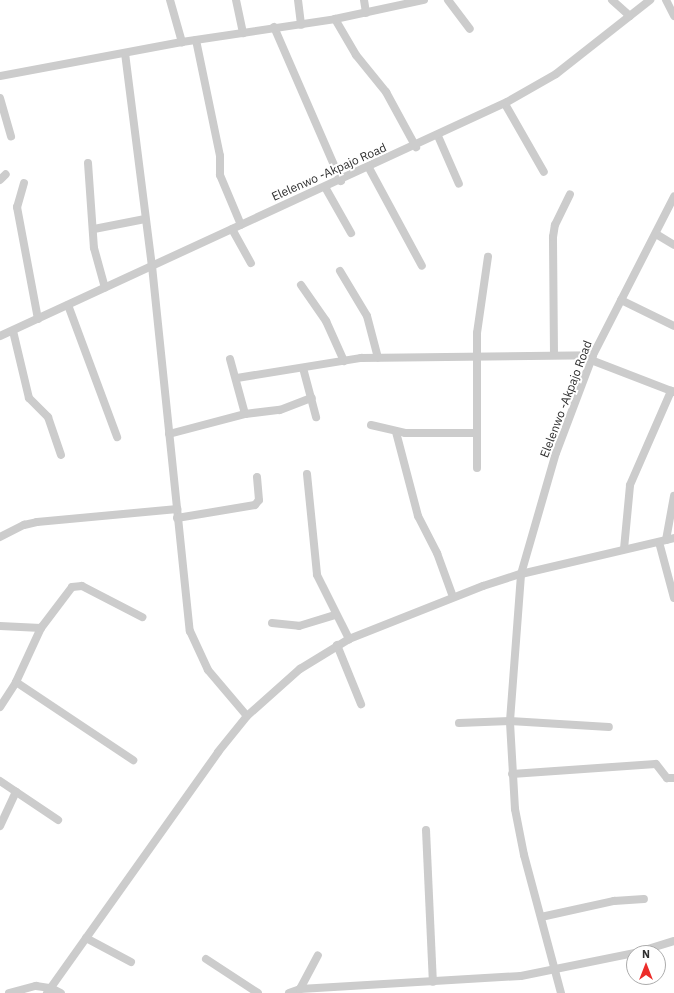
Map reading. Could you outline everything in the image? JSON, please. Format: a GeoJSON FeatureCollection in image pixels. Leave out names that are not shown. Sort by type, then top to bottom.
{"type":"FeatureCollection","features":[{"type":"Feature","properties":{"kind":"street"},"geometry":{"type":"LineString","coordinates":[[170,0],[182,42]]}},
{"type":"Feature","properties":{"kind":"street"},"geometry":{"type":"LineString","coordinates":[[236,0],[243,33]]}},
{"type":"Feature","properties":{"kind":"street"},"geometry":{"type":"LineString","coordinates":[[298,0],[301,25]]}},
{"type":"Feature","properties":{"kind":"street"},"geometry":{"type":"LineString","coordinates":[[364,0],[366,13]]}},
{"type":"Feature","properties":{"kind":"street"},"geometry":{"type":"LineString","coordinates":[[0,76],[182,42],[335,19],[424,0]]}},
{"type":"Feature","properties":{"kind":"street"},"geometry":{"type":"LineString","coordinates":[[448,0],[470,29]]}},
{"type":"Feature","properties":{"kind":"street"},"geometry":{"type":"LineString","coordinates":[[612,0],[630,16]]}},
{"type":"Feature","properties":{"kind":"street","name":"Elelenwo -Akpajo Road"},"geometry":{"type":"LineString","coordinates":[[0,336],[232,229],[416,147],[504,104],[556,74],[650,0]]}},
{"type":"Feature","properties":{"kind":"street"},"geometry":{"type":"LineString","coordinates":[[668,0],[674,16]]}},
{"type":"Feature","properties":{"kind":"street"},"geometry":{"type":"LineString","coordinates":[[335,19],[356,55],[386,92],[416,147]]}},
{"type":"Feature","properties":{"kind":"street"},"geometry":{"type":"LineString","coordinates":[[274,27],[341,181]]}},
{"type":"Feature","properties":{"kind":"street"},"geometry":{"type":"LineString","coordinates":[[196,40],[220,156],[220,175],[242,225]]}},
{"type":"Feature","properties":{"kind":"street"},"geometry":{"type":"LineString","coordinates":[[125,52],[152,266],[190,631],[208,670],[247,716]]}},
{"type":"Feature","properties":{"kind":"street"},"geometry":{"type":"LineString","coordinates":[[0,98],[11,136]]}},
{"type":"Feature","properties":{"kind":"street"},"geometry":{"type":"LineString","coordinates":[[504,104],[544,172]]}},
{"type":"Feature","properties":{"kind":"street"},"geometry":{"type":"LineString","coordinates":[[438,136],[459,184]]}},
{"type":"Feature","properties":{"kind":"street"},"geometry":{"type":"LineString","coordinates":[[88,163],[94,229],[94,248],[105,288]]}},
{"type":"Feature","properties":{"kind":"street"},"geometry":{"type":"LineString","coordinates":[[369,168],[422,266]]}},
{"type":"Feature","properties":{"kind":"street"},"geometry":{"type":"LineString","coordinates":[[24,183],[17,206],[38,319]]}},
{"type":"Feature","properties":{"kind":"street"},"geometry":{"type":"LineString","coordinates":[[325,187],[351,233]]}},
{"type":"Feature","properties":{"kind":"street"},"geometry":{"type":"LineString","coordinates":[[554,355],[553,236],[555,225],[570,194]]}},
{"type":"Feature","properties":{"kind":"street","name":"Elelenwo -Akpajo Road"},"geometry":{"type":"LineString","coordinates":[[561,993],[556,969],[520,837],[512,774],[510,721],[521,574],[556,453],[592,358],[656,234],[671,210],[674,197]]}},
{"type":"Feature","properties":{"kind":"street"},"geometry":{"type":"LineString","coordinates":[[94,229],[145,219]]}},
{"type":"Feature","properties":{"kind":"street"},"geometry":{"type":"LineString","coordinates":[[232,229],[251,263]]}},
{"type":"Feature","properties":{"kind":"street"},"geometry":{"type":"LineString","coordinates":[[656,234],[674,245]]}},
{"type":"Feature","properties":{"kind":"street"},"geometry":{"type":"LineString","coordinates":[[477,468],[477,356],[479,315],[488,257]]}},
{"type":"Feature","properties":{"kind":"street"},"geometry":{"type":"LineString","coordinates":[[340,271],[367,316],[378,358]]}},
{"type":"Feature","properties":{"kind":"street"},"geometry":{"type":"LineString","coordinates":[[301,285],[326,322],[344,361]]}},
{"type":"Feature","properties":{"kind":"street"},"geometry":{"type":"LineString","coordinates":[[621,300],[674,326]]}},
{"type":"Feature","properties":{"kind":"street"},"geometry":{"type":"LineString","coordinates":[[68,304],[117,437]]}},
{"type":"Feature","properties":{"kind":"street"},"geometry":{"type":"LineString","coordinates":[[12,331],[29,398],[48,417],[61,455]]}},
{"type":"Feature","properties":{"kind":"street"},"geometry":{"type":"LineString","coordinates":[[237,378],[344,361],[378,358],[554,355],[592,358],[673,392],[630,485],[624,549]]}},
{"type":"Feature","properties":{"kind":"street"},"geometry":{"type":"LineString","coordinates":[[230,359],[237,378],[245,414]]}},
{"type":"Feature","properties":{"kind":"street"},"geometry":{"type":"LineString","coordinates":[[303,368],[316,416]]}},
{"type":"Feature","properties":{"kind":"street"},"geometry":{"type":"LineString","coordinates":[[169,434],[245,414],[273,411],[312,398]]}},
{"type":"Feature","properties":{"kind":"street"},"geometry":{"type":"LineString","coordinates":[[371,425],[396,432],[477,433]]}},
{"type":"Feature","properties":{"kind":"street"},"geometry":{"type":"LineString","coordinates":[[396,432],[418,516],[437,553],[453,597]]}},
{"type":"Feature","properties":{"kind":"street"},"geometry":{"type":"LineString","coordinates":[[307,474],[317,575],[335,615],[349,639]]}},
{"type":"Feature","properties":{"kind":"street"},"geometry":{"type":"LineString","coordinates":[[178,518],[255,505],[259,500],[258,476]]}},
{"type":"Feature","properties":{"kind":"street"},"geometry":{"type":"LineString","coordinates":[[674,496],[666,540],[674,598]]}},
{"type":"Feature","properties":{"kind":"street"},"geometry":{"type":"LineString","coordinates":[[0,537],[24,525],[37,522],[177,509]]}},
{"type":"Feature","properties":{"kind":"street"},"geometry":{"type":"LineString","coordinates":[[49,990],[247,716],[300,669],[349,639],[453,597],[521,574],[666,540]]}},
{"type":"Feature","properties":{"kind":"street"},"geometry":{"type":"LineString","coordinates":[[0,707],[16,682],[41,628],[69,589],[78,585],[142,617]]}},
{"type":"Feature","properties":{"kind":"street"},"geometry":{"type":"LineString","coordinates":[[272,623],[299,626],[335,615]]}},
{"type":"Feature","properties":{"kind":"street"},"geometry":{"type":"LineString","coordinates":[[0,626],[41,628]]}},
{"type":"Feature","properties":{"kind":"street"},"geometry":{"type":"LineString","coordinates":[[338,645],[361,704]]}},
{"type":"Feature","properties":{"kind":"street"},"geometry":{"type":"LineString","coordinates":[[16,682],[133,760]]}},
{"type":"Feature","properties":{"kind":"street"},"geometry":{"type":"LineString","coordinates":[[459,723],[510,721],[609,727]]}},
{"type":"Feature","properties":{"kind":"street"},"geometry":{"type":"LineString","coordinates":[[512,774],[656,764],[667,778],[674,778]]}},
{"type":"Feature","properties":{"kind":"street"},"geometry":{"type":"LineString","coordinates":[[0,781],[58,820]]}},
{"type":"Feature","properties":{"kind":"street"},"geometry":{"type":"LineString","coordinates":[[0,826],[16,792]]}},
{"type":"Feature","properties":{"kind":"street"},"geometry":{"type":"LineString","coordinates":[[426,830],[433,982]]}},
{"type":"Feature","properties":{"kind":"street"},"geometry":{"type":"LineString","coordinates":[[541,917],[614,901],[644,899]]}},
{"type":"Feature","properties":{"kind":"street"},"geometry":{"type":"LineString","coordinates":[[86,938],[130,962]]}},
{"type":"Feature","properties":{"kind":"street"},"geometry":{"type":"LineString","coordinates":[[661,945],[674,941]]}},
{"type":"Feature","properties":{"kind":"street"},"geometry":{"type":"LineString","coordinates":[[300,989],[318,955]]}},
{"type":"Feature","properties":{"kind":"street"},"geometry":{"type":"LineString","coordinates":[[289,993],[300,989],[520,976],[626,955]]}},
{"type":"Feature","properties":{"kind":"street"},"geometry":{"type":"LineString","coordinates":[[206,959],[258,993]]}},
{"type":"Feature","properties":{"kind":"street"},"geometry":{"type":"LineString","coordinates":[[9,993],[26,987],[61,993]]}}]}
